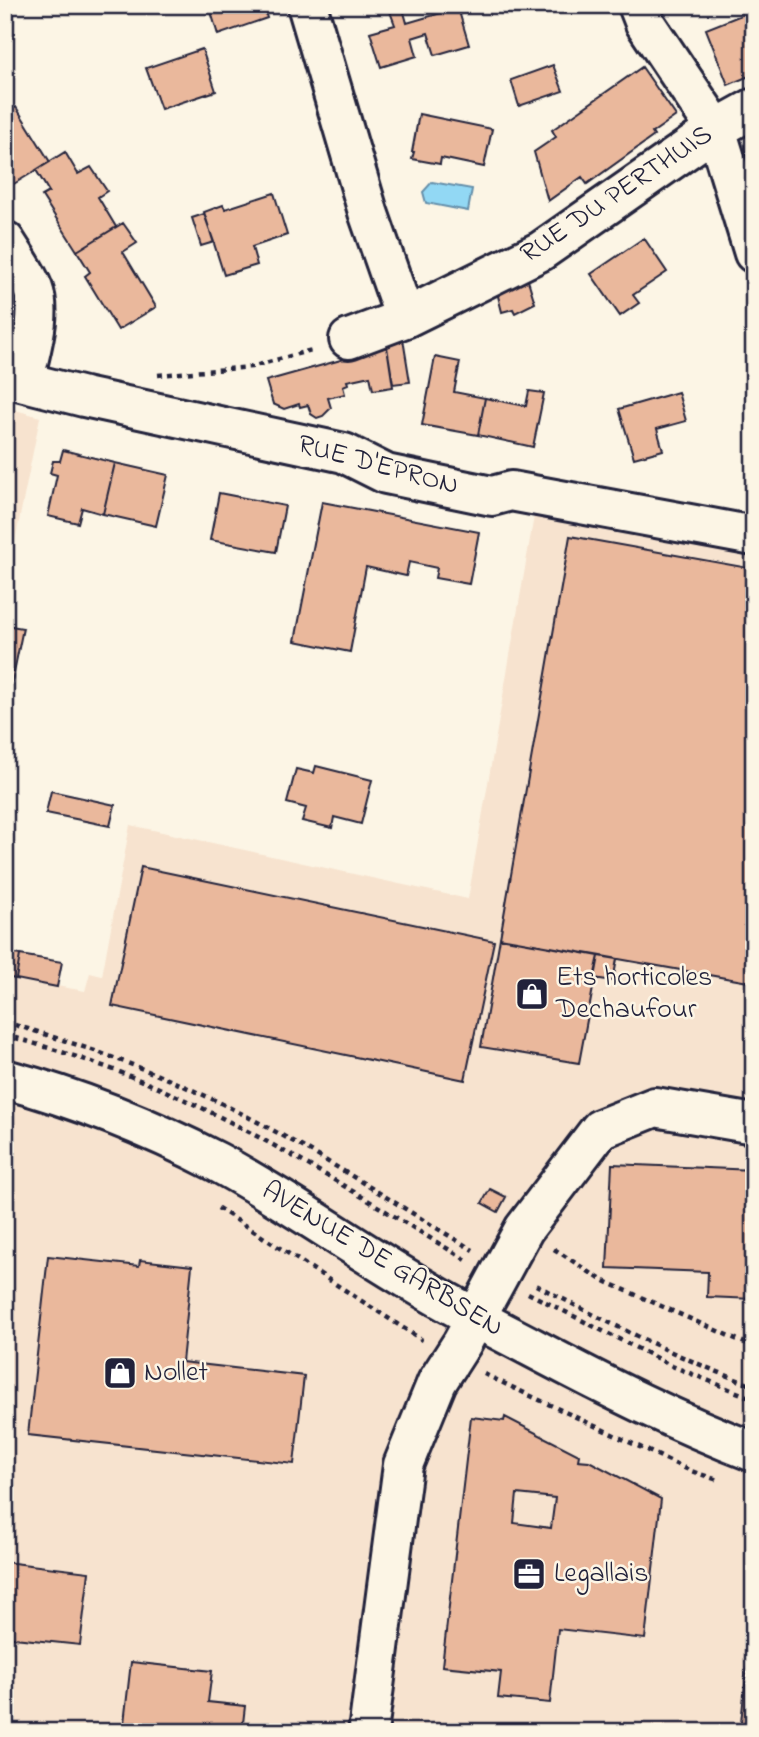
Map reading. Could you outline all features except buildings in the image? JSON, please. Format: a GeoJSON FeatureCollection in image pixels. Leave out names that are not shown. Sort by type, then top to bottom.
{"type":"FeatureCollection","features":[{"type":"Feature","properties":{"kind":"street"},"geometry":{"type":"LineString","coordinates":[[307,5],[369,212],[405,318]]}},
{"type":"Feature","properties":{"kind":"street"},"geometry":{"type":"LineString","coordinates":[[638,5],[645,23],[716,129],[754,253]]}},
{"type":"Feature","properties":{"kind":"street","name":"RUE DU PERTHUIS"},"geometry":{"type":"LineString","coordinates":[[349,338],[405,318],[541,251],[716,129],[754,108]]}},
{"type":"Feature","properties":{"kind":"street"},"geometry":{"type":"LineString","coordinates":[[5,241],[33,288],[36,304],[36,319],[14,379]]}},
{"type":"Feature","properties":{"kind":"street","name":"RUE D'EPRON"},"geometry":{"type":"LineString","coordinates":[[14,379],[84,397],[344,453],[386,474],[492,496],[511,491],[754,536]]}},
{"type":"Feature","properties":{"kind":"street","name":"AVENUE DE GARBSEN"},"geometry":{"type":"LineString","coordinates":[[5,1079],[51,1091],[130,1121],[217,1163],[288,1203],[476,1319],[605,1386],[754,1452]]}},
{"type":"Feature","properties":{"kind":"street"},"geometry":{"type":"LineString","coordinates":[[368,1732],[403,1465],[445,1367],[476,1319],[524,1230],[600,1129],[655,1107],[754,1124]]}},
{"type":"Feature","properties":{"kind":"path"},"geometry":{"type":"LineString","coordinates":[[155,376],[251,367],[349,338]]}},
{"type":"Feature","properties":{"kind":"path"},"geometry":{"type":"LineString","coordinates":[[5,1023],[113,1057],[211,1099],[309,1152],[474,1251]]}},
{"type":"Feature","properties":{"kind":"path"},"geometry":{"type":"LineString","coordinates":[[215,1206],[421,1339],[445,1367],[485,1374],[691,1471],[729,1483]]}},
{"type":"Feature","properties":{"kind":"path"},"geometry":{"type":"LineString","coordinates":[[524,1230],[600,1279],[754,1347]]}},
{"type":"Feature","properties":{"kind":"path"},"geometry":{"type":"LineString","coordinates":[[534,1284],[645,1341],[754,1386]]}},
{"type":"Feature","properties":{"kind":"path"},"geometry":{"type":"LineString","coordinates":[[522,1290],[637,1350],[754,1399]]}},
{"type":"Feature","properties":{"kind":"shaded area"},"geometry":{"type":"Polygon","coordinates":[[[5,407],[40,417],[5,591],[5,407]]]}},
{"type":"Feature","properties":{"kind":"shaded area"},"geometry":{"type":"Polygon","coordinates":[[[534,516],[754,556],[754,1732],[5,1732],[5,977],[85,991],[90,973],[102,976],[130,825],[468,899],[534,516]]]}},
{"type":"Feature","properties":{"kind":"water"},"geometry":{"type":"Polygon","coordinates":[[[432,182],[472,189],[468,211],[426,203],[423,192],[432,182]]]}},
{"type":"Feature","properties":{"kind":"place","name":"Ets horticoles Dechaufour"},"geometry":{"type":"Point","coordinates":[532,994]}},
{"type":"Feature","properties":{"kind":"place","name":"Nollet"},"geometry":{"type":"Point","coordinates":[120,1373]}},
{"type":"Feature","properties":{"kind":"place","name":"Legallais"},"geometry":{"type":"Point","coordinates":[529,1574]}}]}
